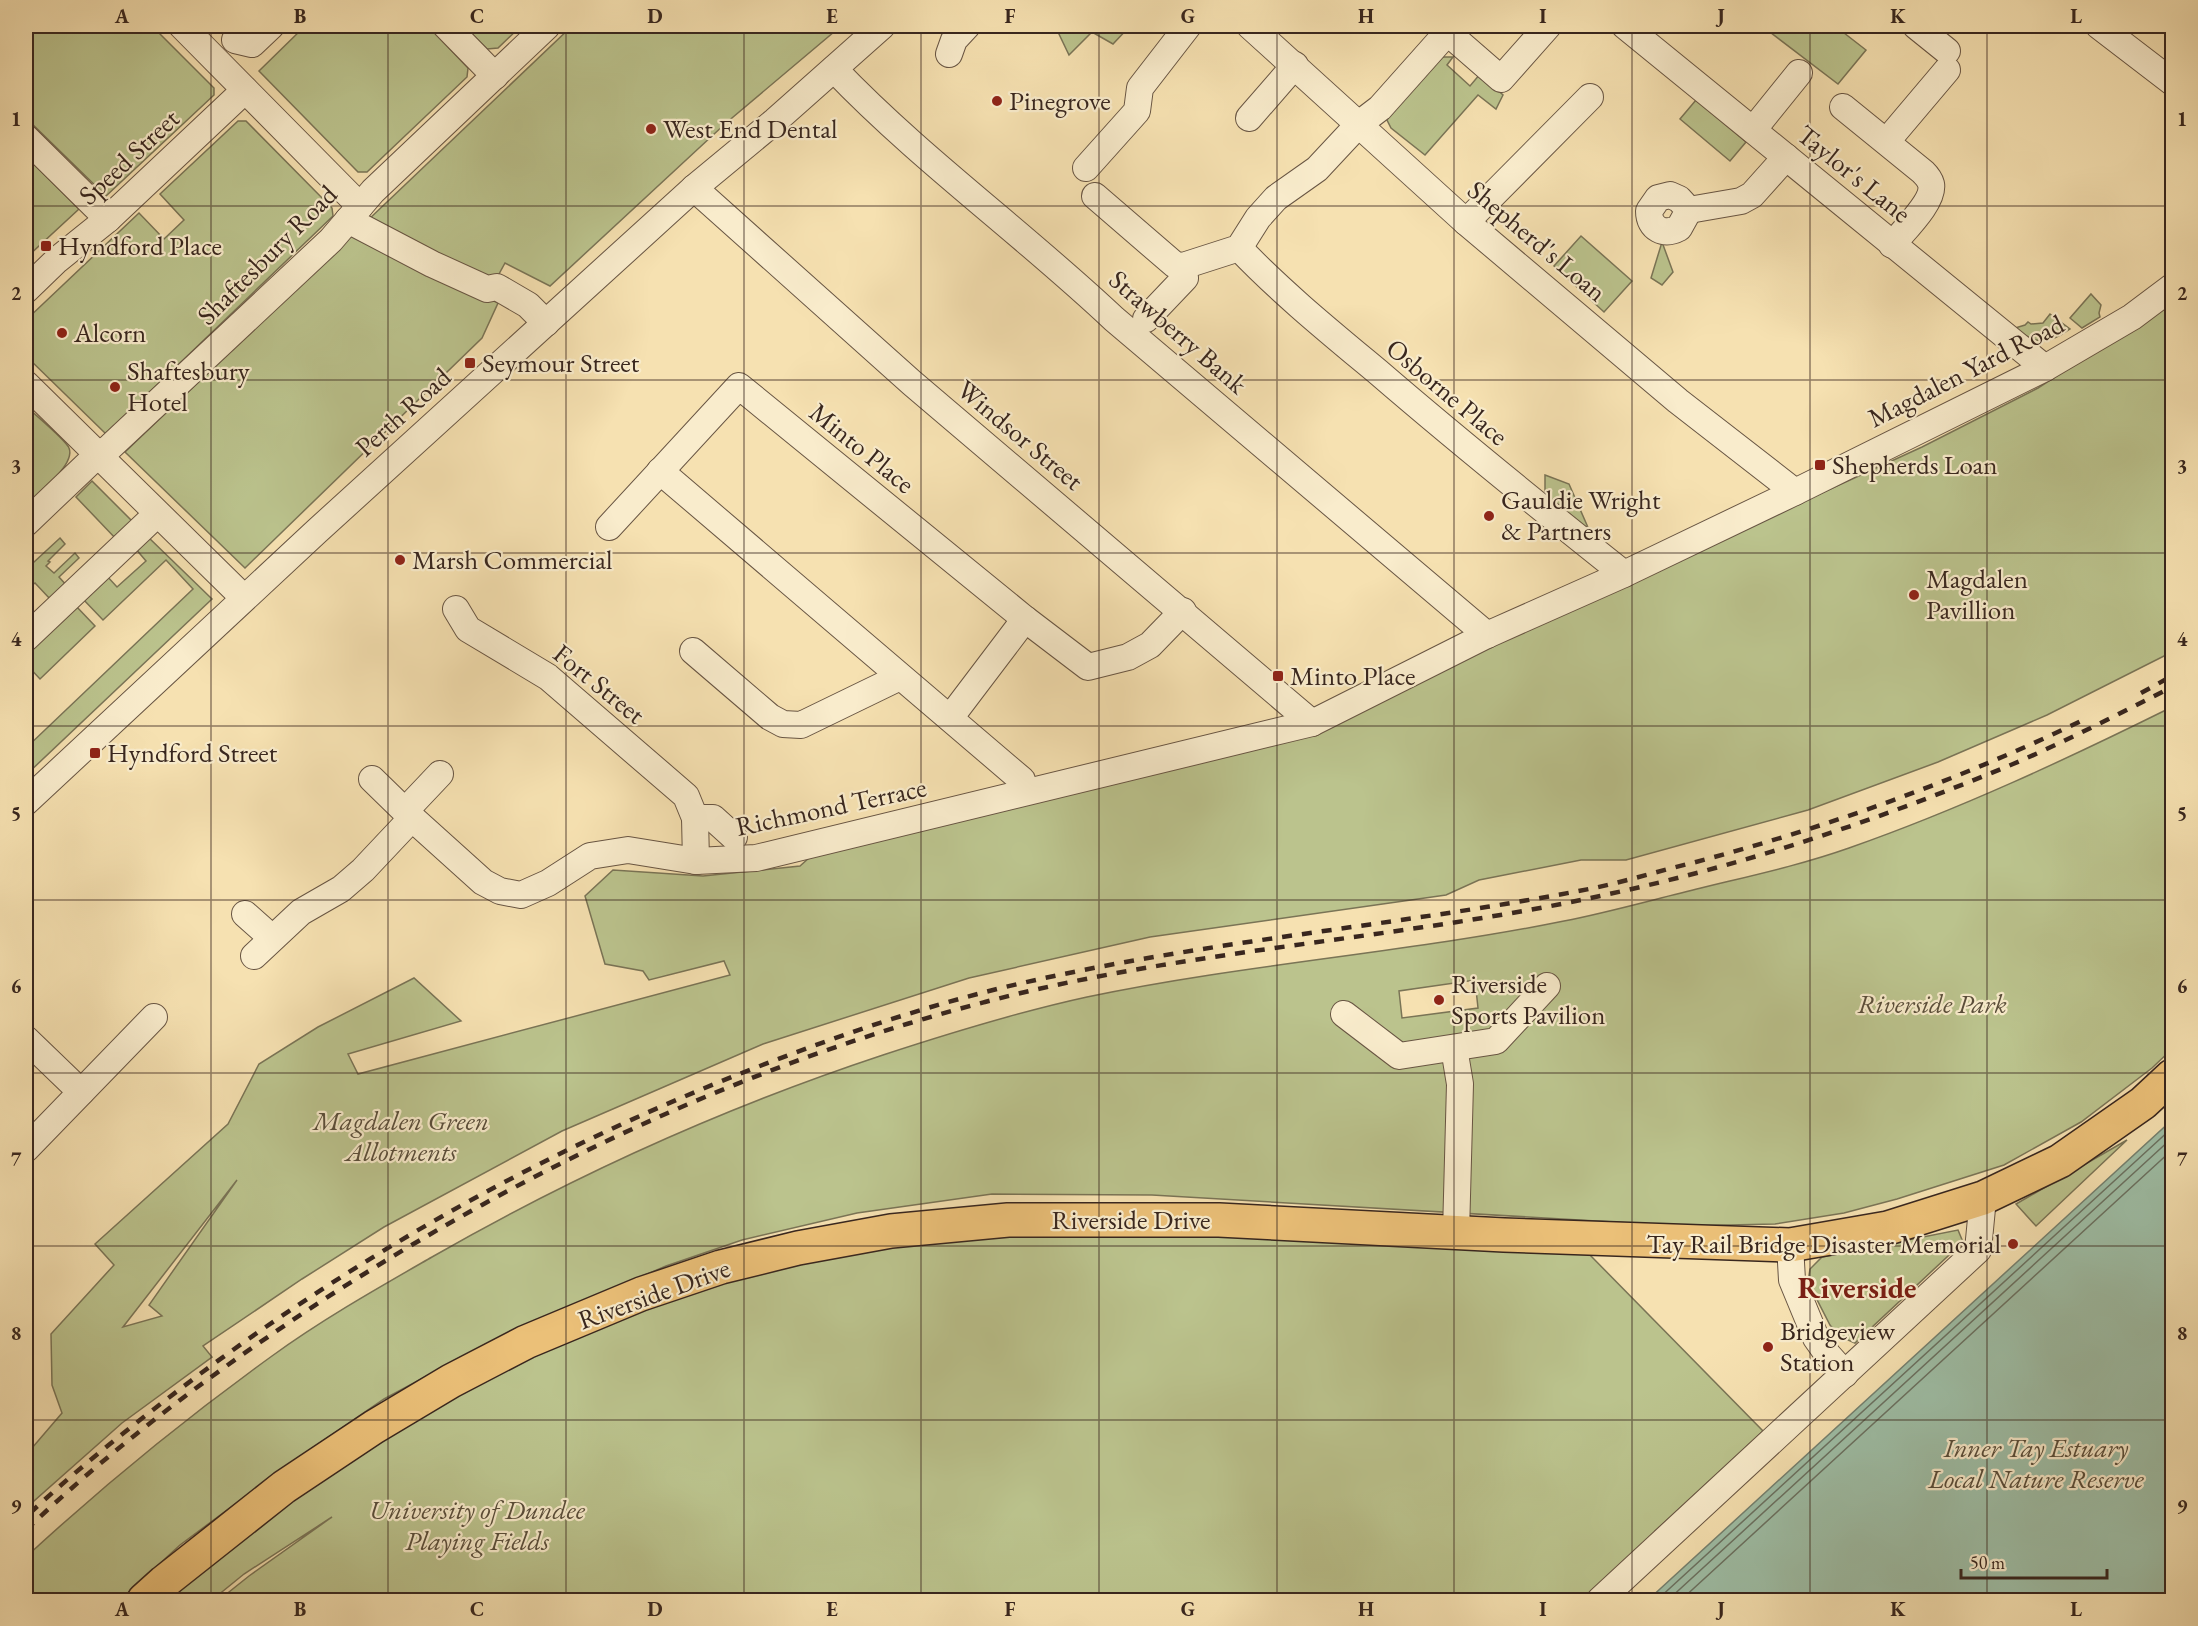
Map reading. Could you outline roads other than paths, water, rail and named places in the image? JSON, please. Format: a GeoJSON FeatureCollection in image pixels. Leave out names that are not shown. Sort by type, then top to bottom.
{"type":"FeatureCollection","features":[{"type":"Feature","properties":{"kind":"main road","name":"Riverside Drive"},"geometry":{"type":"LineString","coordinates":[[144,1600],[284,1487],[374,1427],[451,1381],[526,1342],[641,1294],[721,1268],[798,1248],[891,1232],[1008,1220],[1219,1220],[1456,1233],[1790,1245],[1888,1228],[1983,1198],[2060,1161],[2143,1103],[2172,1076]]}},
{"type":"Feature","properties":{"kind":"street"},"geometry":{"type":"LineString","coordinates":[[182,26],[245,90],[354,213],[432,264],[487,289],[497,287],[528,305],[546,323]]}},
{"type":"Feature","properties":{"kind":"street"},"geometry":{"type":"LineString","coordinates":[[215,60],[233,33],[252,44],[271,26]]}},
{"type":"Feature","properties":{"kind":"street"},"geometry":{"type":"LineString","coordinates":[[447,26],[495,76]]}},
{"type":"Feature","properties":{"kind":"street","name":"Shaftesbury Road"},"geometry":{"type":"LineString","coordinates":[[26,523],[331,240],[373,191],[547,26]]}},
{"type":"Feature","properties":{"kind":"street","name":"Perth Road"},"geometry":{"type":"LineString","coordinates":[[26,802],[244,598],[694,188],[882,26]]}},
{"type":"Feature","properties":{"kind":"street"},"geometry":{"type":"LineString","coordinates":[[949,54],[954,40],[967,26]]}},
{"type":"Feature","properties":{"kind":"street"},"geometry":{"type":"LineString","coordinates":[[1086,168],[1137,111],[1140,88],[1188,26]]}},
{"type":"Feature","properties":{"kind":"street","name":"Shepherd's Loan"},"geometry":{"type":"LineString","coordinates":[[1250,26],[1466,222],[1678,401],[1795,492]]}},
{"type":"Feature","properties":{"kind":"street"},"geometry":{"type":"LineString","coordinates":[[1095,196],[1175,265],[1183,266],[1239,248],[1258,218],[1276,198],[1317,169],[1359,124],[1380,108],[1447,28],[1501,79],[1548,26]]}},
{"type":"Feature","properties":{"kind":"street","name":"Taylor's Lane"},"geometry":{"type":"LineString","coordinates":[[1625,26],[2045,368]]}},
{"type":"Feature","properties":{"kind":"street"},"geometry":{"type":"LineString","coordinates":[[1879,134],[1947,60],[1917,26]]}},
{"type":"Feature","properties":{"kind":"street"},"geometry":{"type":"LineString","coordinates":[[2099,26],[2172,82]]}},
{"type":"Feature","properties":{"kind":"street"},"geometry":{"type":"LineString","coordinates":[[1249,117],[1295,65]]}},
{"type":"Feature","properties":{"kind":"street","name":"Strawberry Bank"},"geometry":{"type":"LineString","coordinates":[[834,69],[938,165],[1121,324],[1487,635]]}},
{"type":"Feature","properties":{"kind":"street"},"geometry":{"type":"LineString","coordinates":[[1753,130],[1799,73]]}},
{"type":"Feature","properties":{"kind":"street","name":"Speed Street"},"geometry":{"type":"LineString","coordinates":[[26,290],[57,260],[108,219],[245,90]]}},
{"type":"Feature","properties":{"kind":"street"},"geometry":{"type":"LineString","coordinates":[[1466,222],[1590,97]]}},
{"type":"Feature","properties":{"kind":"street"},"geometry":{"type":"LineString","coordinates":[[1843,107],[1879,134],[1923,172],[1931,183],[1931,192],[1927,202],[1892,245]]}},
{"type":"Feature","properties":{"kind":"street"},"geometry":{"type":"LineString","coordinates":[[26,138],[108,219]]}},
{"type":"Feature","properties":{"kind":"street"},"geometry":{"type":"LineString","coordinates":[[1689,210],[1741,201],[1752,195],[1786,157]]}},
{"type":"Feature","properties":{"kind":"street","name":"Windsor Street"},"geometry":{"type":"LineString","coordinates":[[694,188],[912,383],[1312,723]]}},
{"type":"Feature","properties":{"kind":"street","name":"Osborne Place"},"geometry":{"type":"LineString","coordinates":[[1239,248],[1262,272],[1465,447],[1623,574]]}},
{"type":"Feature","properties":{"kind":"street"},"geometry":{"type":"LineString","coordinates":[[1146,319],[1185,278],[1183,266]]}},
{"type":"Feature","properties":{"kind":"street","name":"Magdalen Yard Road"},"geometry":{"type":"LineString","coordinates":[[1312,723],[1487,635],[1623,574],[1795,492],[2045,368],[2132,317],[2172,287]]}},
{"type":"Feature","properties":{"kind":"street"},"geometry":{"type":"LineString","coordinates":[[26,384],[244,598]]}},
{"type":"Feature","properties":{"kind":"street","name":"Minto Place"},"geometry":{"type":"LineString","coordinates":[[609,527],[739,386],[1025,619]]}},
{"type":"Feature","properties":{"kind":"street"},"geometry":{"type":"LineString","coordinates":[[660,471],[1022,780],[1025,792]]}},
{"type":"Feature","properties":{"kind":"street"},"geometry":{"type":"LineString","coordinates":[[26,638],[157,514]]}},
{"type":"Feature","properties":{"kind":"street","name":"Fort Street"},"geometry":{"type":"LineString","coordinates":[[456,609],[468,629],[548,677],[686,796],[695,818],[696,861]]}},
{"type":"Feature","properties":{"kind":"street"},"geometry":{"type":"LineString","coordinates":[[950,718],[1025,619],[1088,667],[1128,657],[1150,645],[1182,611]]}},
{"type":"Feature","properties":{"kind":"street"},"geometry":{"type":"LineString","coordinates":[[693,651],[770,717],[791,726],[801,726],[900,677]]}},
{"type":"Feature","properties":{"kind":"street","name":"Richmond Terrace"},"geometry":{"type":"LineString","coordinates":[[372,779],[483,882],[500,891],[521,895],[548,883],[590,856],[628,850],[696,861],[756,858],[1312,723]]}},
{"type":"Feature","properties":{"kind":"street"},"geometry":{"type":"LineString","coordinates":[[246,914],[262,947],[301,912],[341,889],[382,852],[408,814],[440,774]]}},
{"type":"Feature","properties":{"kind":"street"},"geometry":{"type":"LineString","coordinates":[[695,818],[713,818],[734,837]]}},
{"type":"Feature","properties":{"kind":"street"},"geometry":{"type":"LineString","coordinates":[[1344,1014],[1398,1056],[1496,1041],[1547,986]]}},
{"type":"Feature","properties":{"kind":"street"},"geometry":{"type":"LineString","coordinates":[[26,1149],[154,1017]]}},
{"type":"Feature","properties":{"kind":"street"},"geometry":{"type":"LineString","coordinates":[[26,1039],[81,1092]]}},
{"type":"Feature","properties":{"kind":"street"},"geometry":{"type":"LineString","coordinates":[[1454,1048],[1460,1084],[1456,1233]]}},
{"type":"Feature","properties":{"kind":"street"},"geometry":{"type":"LineString","coordinates":[[1600,1600],[1978,1250],[1983,1198]]}},
{"type":"Feature","properties":{"kind":"street"},"geometry":{"type":"LineString","coordinates":[[1790,1245],[1792,1280],[1816,1338],[1845,1374]]}},
{"type":"Feature","properties":{"kind":"water","name":"Inner Tay Estuary Local Nature Reserve"},"geometry":{"type":"Polygon","coordinates":[[[2172,1120],[2172,1600],[1648,1600],[2172,1120]]]}},
{"type":"Feature","properties":{"kind":"railway"},"geometry":{"type":"LineString","coordinates":[[2141,693],[2172,676]]}},
{"type":"Feature","properties":{"kind":"railway"},"geometry":{"type":"LineString","coordinates":[[26,1530],[96,1467],[169,1408],[323,1300],[479,1206],[642,1124],[726,1088],[897,1027],[985,1002],[1061,984],[1138,969],[1523,911],[1706,871],[1810,840],[1963,785],[2053,746],[2172,687]]}},
{"type":"Feature","properties":{"kind":"railway"},"geometry":{"type":"LineString","coordinates":[[30,1513],[115,1440],[204,1371],[338,1279],[407,1237],[549,1159],[697,1091],[773,1061],[940,1004],[1071,972],[1220,946],[1520,902],[1631,879],[1841,819],[1987,764],[2081,721]]}},
{"type":"Feature","properties":{"kind":"place","name":"Pinegrove"},"geometry":{"type":"Point","coordinates":[997,101]}},
{"type":"Feature","properties":{"kind":"place","name":"West End Dental"},"geometry":{"type":"Point","coordinates":[651,129]}},
{"type":"Feature","properties":{"kind":"place","name":"Hyndford Place"},"geometry":{"type":"Point","coordinates":[46,246]}},
{"type":"Feature","properties":{"kind":"place","name":"Alcorn"},"geometry":{"type":"Point","coordinates":[62,333]}},
{"type":"Feature","properties":{"kind":"place","name":"Seymour Street"},"geometry":{"type":"Point","coordinates":[470,363]}},
{"type":"Feature","properties":{"kind":"place","name":"Shaftesbury Hotel"},"geometry":{"type":"Point","coordinates":[115,387]}},
{"type":"Feature","properties":{"kind":"place","name":"Shepherds Loan"},"geometry":{"type":"Point","coordinates":[1820,465]}},
{"type":"Feature","properties":{"kind":"place","name":"Gauldie Wright & Partners"},"geometry":{"type":"Point","coordinates":[1489,516]}},
{"type":"Feature","properties":{"kind":"place","name":"Marsh Commercial"},"geometry":{"type":"Point","coordinates":[400,560]}},
{"type":"Feature","properties":{"kind":"place","name":"Magdalen Pavillion"},"geometry":{"type":"Point","coordinates":[1914,595]}},
{"type":"Feature","properties":{"kind":"place","name":"Minto Place"},"geometry":{"type":"Point","coordinates":[1278,676]}},
{"type":"Feature","properties":{"kind":"place","name":"Hyndford Street"},"geometry":{"type":"Point","coordinates":[95,753]}},
{"type":"Feature","properties":{"kind":"place","name":"Riverside Sports Pavilion"},"geometry":{"type":"Point","coordinates":[1439,1000]}},
{"type":"Feature","properties":{"kind":"place","name":"Tay Rail Bridge Disaster Memorial"},"geometry":{"type":"Point","coordinates":[2013,1244]}},
{"type":"Feature","properties":{"kind":"place","name":"Bridgeview Station"},"geometry":{"type":"Point","coordinates":[1768,1347]}},
{"type":"Feature","properties":{"kind":"district","name":"Riverside"},"geometry":{"type":"Point","coordinates":[1857,1288]}},
{"type":"Feature","properties":{"kind":"park label","name":"Riverside Park"},"geometry":{"type":"Point","coordinates":[1932,1004]}},
{"type":"Feature","properties":{"kind":"park label","name":"Magdalen Green Allotments"},"geometry":{"type":"Point","coordinates":[401,1136]}},
{"type":"Feature","properties":{"kind":"park label","name":"University of Dundee Playing Fields"},"geometry":{"type":"Point","coordinates":[477,1526]}}]}
